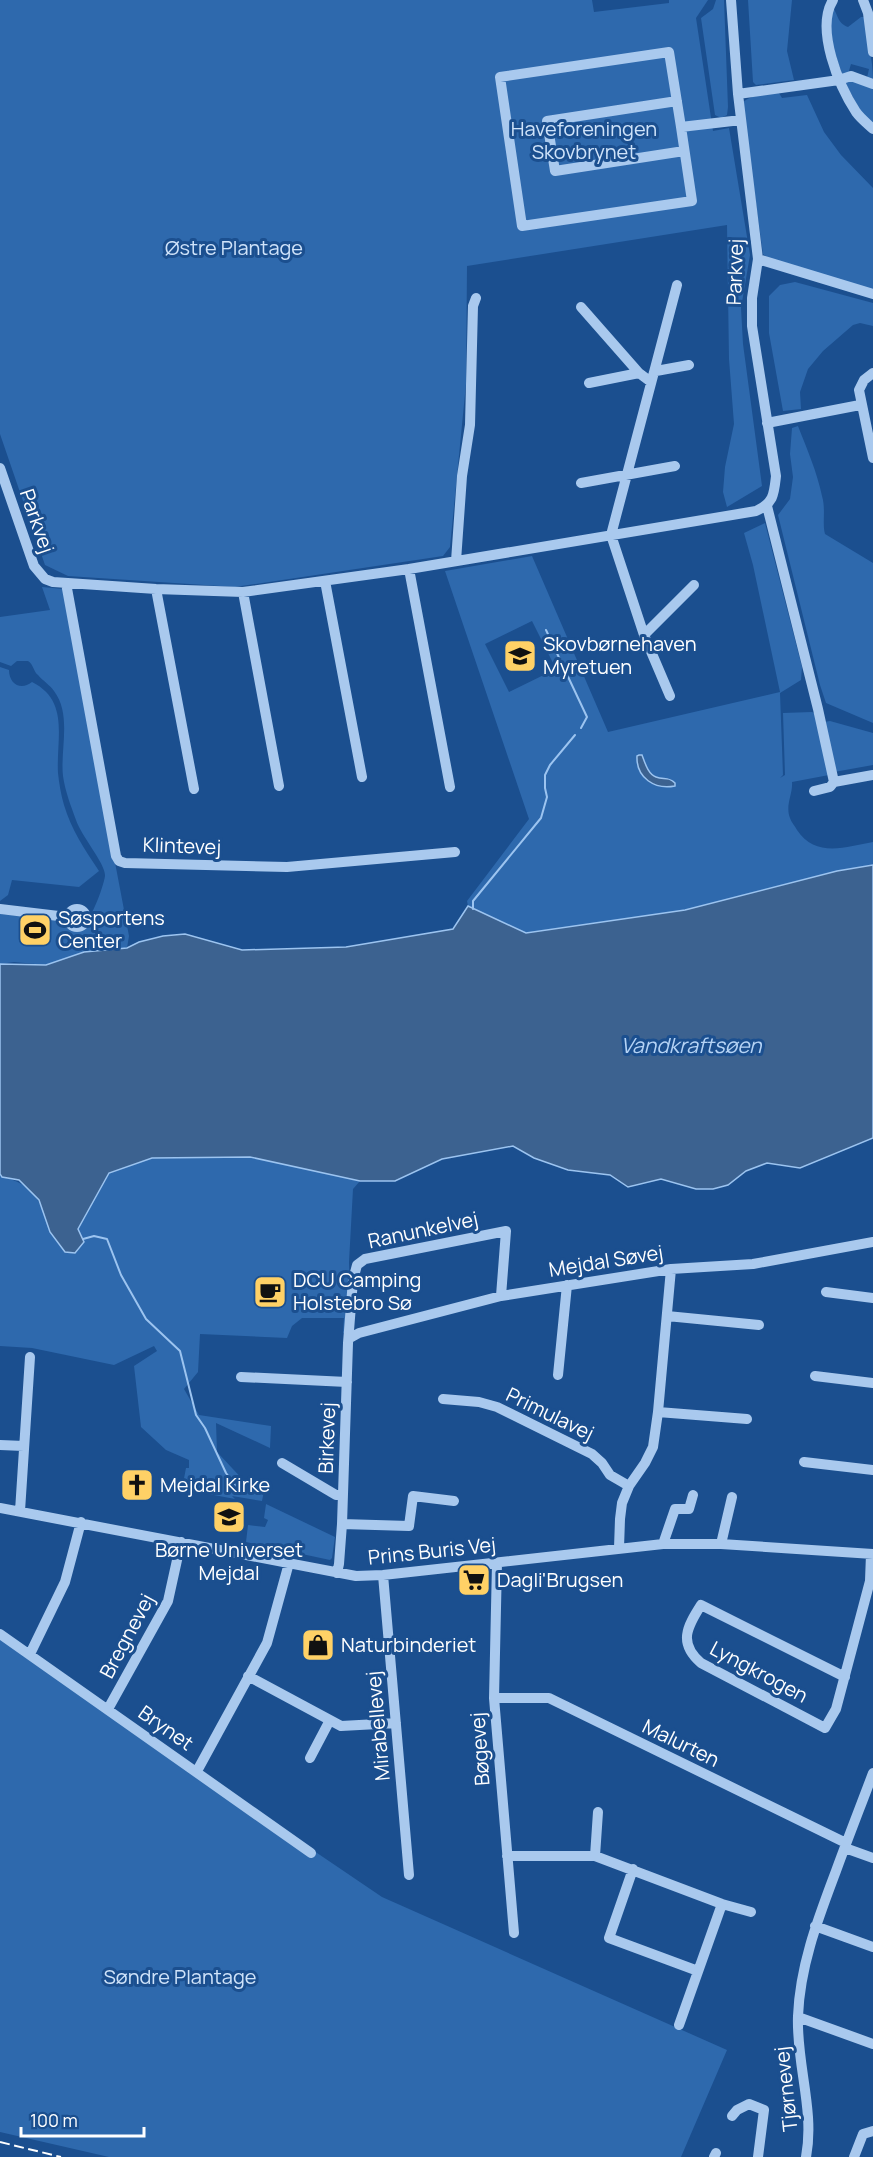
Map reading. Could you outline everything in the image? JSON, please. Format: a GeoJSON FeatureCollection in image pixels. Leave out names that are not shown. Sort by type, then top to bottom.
{"type":"FeatureCollection","features":[{"type":"Feature","properties":{"kind":"street","name":"Parkvej"},"geometry":{"type":"LineString","coordinates":[[0,468],[34,567],[45,579],[66,583],[156,589],[243,592],[456,561],[756,511],[767,506],[774,494],[776,476],[752,326],[752,298],[758,259],[738,94],[731,0]]}},
{"type":"Feature","properties":{"kind":"street"},"geometry":{"type":"LineString","coordinates":[[833,0],[826,13],[827,33],[839,80],[857,114],[873,129]]}},
{"type":"Feature","properties":{"kind":"street"},"geometry":{"type":"LineString","coordinates":[[862,0],[868,13],[873,52]]}},
{"type":"Feature","properties":{"kind":"street"},"geometry":{"type":"LineString","coordinates":[[669,52],[681,127],[692,201],[522,226],[500,77],[669,52]]}},
{"type":"Feature","properties":{"kind":"street"},"geometry":{"type":"LineString","coordinates":[[738,94],[839,80],[851,76],[873,84]]}},
{"type":"Feature","properties":{"kind":"street"},"geometry":{"type":"LineString","coordinates":[[677,101],[547,122],[555,171],[684,151]]}},
{"type":"Feature","properties":{"kind":"street"},"geometry":{"type":"LineString","coordinates":[[681,127],[741,120]]}},
{"type":"Feature","properties":{"kind":"street"},"geometry":{"type":"LineString","coordinates":[[758,259],[873,294]]}},
{"type":"Feature","properties":{"kind":"street"},"geometry":{"type":"LineString","coordinates":[[670,696],[644,635],[610,535],[678,285]]}},
{"type":"Feature","properties":{"kind":"street"},"geometry":{"type":"LineString","coordinates":[[456,561],[462,476],[470,425],[472,306],[476,298]]}},
{"type":"Feature","properties":{"kind":"street"},"geometry":{"type":"LineString","coordinates":[[581,307],[639,373],[651,382]]}},
{"type":"Feature","properties":{"kind":"street"},"geometry":{"type":"LineString","coordinates":[[656,371],[689,365]]}},
{"type":"Feature","properties":{"kind":"street"},"geometry":{"type":"LineString","coordinates":[[589,383],[639,373]]}},
{"type":"Feature","properties":{"kind":"street"},"geometry":{"type":"LineString","coordinates":[[873,373],[864,380],[858,390],[873,458]]}},
{"type":"Feature","properties":{"kind":"street"},"geometry":{"type":"LineString","coordinates":[[766,423],[860,405]]}},
{"type":"Feature","properties":{"kind":"street"},"geometry":{"type":"LineString","coordinates":[[581,483],[675,466]]}},
{"type":"Feature","properties":{"kind":"street"},"geometry":{"type":"LineString","coordinates":[[767,506],[834,782]]}},
{"type":"Feature","properties":{"kind":"street"},"geometry":{"type":"LineString","coordinates":[[409,568],[450,787]]}},
{"type":"Feature","properties":{"kind":"street"},"geometry":{"type":"LineString","coordinates":[[325,580],[362,777]]}},
{"type":"Feature","properties":{"kind":"street","name":"Klintevej"},"geometry":{"type":"LineString","coordinates":[[66,583],[116,856],[119,861],[287,867],[455,852]]}},
{"type":"Feature","properties":{"kind":"street"},"geometry":{"type":"LineString","coordinates":[[644,635],[694,585]]}},
{"type":"Feature","properties":{"kind":"street"},"geometry":{"type":"LineString","coordinates":[[156,589],[194,789]]}},
{"type":"Feature","properties":{"kind":"street"},"geometry":{"type":"LineString","coordinates":[[243,592],[279,786]]}},
{"type":"Feature","properties":{"kind":"street"},"geometry":{"type":"LineString","coordinates":[[814,790],[830,787],[834,782],[873,775]]}},
{"type":"Feature","properties":{"kind":"street"},"geometry":{"type":"LineString","coordinates":[[0,909],[67,917]]}},
{"type":"Feature","properties":{"kind":"street","name":"Ranunkelvej"},"geometry":{"type":"LineString","coordinates":[[350,1338],[353,1280],[357,1265],[365,1259],[506,1231],[501,1296]]}},
{"type":"Feature","properties":{"kind":"street","name":"Mejdal Søvej"},"geometry":{"type":"LineString","coordinates":[[350,1338],[358,1333],[501,1296],[671,1269],[753,1264],[873,1242]]}},
{"type":"Feature","properties":{"kind":"street"},"geometry":{"type":"LineString","coordinates":[[619,1548],[620,1519],[629,1486],[653,1447],[671,1269]]}},
{"type":"Feature","properties":{"kind":"street"},"geometry":{"type":"LineString","coordinates":[[558,1375],[567,1285]]}},
{"type":"Feature","properties":{"kind":"street"},"geometry":{"type":"LineString","coordinates":[[826,1292],[873,1298]]}},
{"type":"Feature","properties":{"kind":"street"},"geometry":{"type":"LineString","coordinates":[[667,1316],[759,1325]]}},
{"type":"Feature","properties":{"kind":"street","name":"Birkevej"},"geometry":{"type":"LineString","coordinates":[[337,1573],[342,1524],[350,1338]]}},
{"type":"Feature","properties":{"kind":"street"},"geometry":{"type":"LineString","coordinates":[[20,1511],[30,1357]]}},
{"type":"Feature","properties":{"kind":"street"},"geometry":{"type":"LineString","coordinates":[[815,1376],[873,1383]]}},
{"type":"Feature","properties":{"kind":"street","name":"Birkevej"},"geometry":{"type":"LineString","coordinates":[[241,1377],[347,1382]]}},
{"type":"Feature","properties":{"kind":"street","name":"Primulavej"},"geometry":{"type":"LineString","coordinates":[[443,1399],[479,1402],[496,1407],[592,1454],[610,1475],[629,1486]]}},
{"type":"Feature","properties":{"kind":"street"},"geometry":{"type":"LineString","coordinates":[[658,1412],[747,1419]]}},
{"type":"Feature","properties":{"kind":"street"},"geometry":{"type":"LineString","coordinates":[[0,1445],[24,1446]]}},
{"type":"Feature","properties":{"kind":"street"},"geometry":{"type":"LineString","coordinates":[[804,1462],[873,1470]]}},
{"type":"Feature","properties":{"kind":"street","name":"Birkevej"},"geometry":{"type":"LineString","coordinates":[[282,1463],[336,1495],[342,1495]]}},
{"type":"Feature","properties":{"kind":"street"},"geometry":{"type":"LineString","coordinates":[[663,1544],[675,1509],[689,1509],[693,1495]]}},
{"type":"Feature","properties":{"kind":"street"},"geometry":{"type":"LineString","coordinates":[[342,1524],[409,1526],[413,1496],[454,1501]]}},
{"type":"Feature","properties":{"kind":"street"},"geometry":{"type":"LineString","coordinates":[[721,1544],[732,1497]]}},
{"type":"Feature","properties":{"kind":"street","name":"Prins Buris Vej"},"geometry":{"type":"LineString","coordinates":[[0,1508],[356,1576],[384,1575],[663,1544],[721,1544],[872,1554]]}},
{"type":"Feature","properties":{"kind":"street"},"geometry":{"type":"LineString","coordinates":[[30,1654],[65,1582],[81,1522]]}},
{"type":"Feature","properties":{"kind":"street","name":"Bregnevej"},"geometry":{"type":"LineString","coordinates":[[108,1709],[168,1601],[181,1542]]}},
{"type":"Feature","properties":{"kind":"street","name":"Lyngkrogen"},"geometry":{"type":"LineString","coordinates":[[844,1677],[701,1605],[690,1622],[687,1632],[687,1643],[691,1654],[701,1664],[825,1728],[836,1709],[870,1581],[872,1554]]}},
{"type":"Feature","properties":{"kind":"street"},"geometry":{"type":"LineString","coordinates":[[197,1771],[267,1643],[289,1563]]}},
{"type":"Feature","properties":{"kind":"street","name":"Bøgevej"},"geometry":{"type":"LineString","coordinates":[[496,1563],[494,1698],[514,1933]]}},
{"type":"Feature","properties":{"kind":"street","name":"Mirabellevej"},"geometry":{"type":"LineString","coordinates":[[384,1575],[408,1875]]}},
{"type":"Feature","properties":{"kind":"street","name":"Brynet"},"geometry":{"type":"LineString","coordinates":[[0,1634],[311,1853]]}},
{"type":"Feature","properties":{"kind":"street"},"geometry":{"type":"LineString","coordinates":[[248,1676],[341,1726],[396,1723]]}},
{"type":"Feature","properties":{"kind":"street","name":"Malurten"},"geometry":{"type":"LineString","coordinates":[[494,1698],[549,1698],[846,1845]]}},
{"type":"Feature","properties":{"kind":"street"},"geometry":{"type":"LineString","coordinates":[[310,1758],[330,1720]]}},
{"type":"Feature","properties":{"kind":"street","name":"Tjørnevej"},"geometry":{"type":"LineString","coordinates":[[806,2157],[809,2143],[809,2118],[801,2066],[798,2017],[804,1963],[815,1926],[873,1773]]}},
{"type":"Feature","properties":{"kind":"street"},"geometry":{"type":"LineString","coordinates":[[596,1856],[598,1812]]}},
{"type":"Feature","properties":{"kind":"street"},"geometry":{"type":"LineString","coordinates":[[846,1845],[873,1858]]}},
{"type":"Feature","properties":{"kind":"street"},"geometry":{"type":"LineString","coordinates":[[507,1856],[596,1856],[722,1904],[751,1912]]}},
{"type":"Feature","properties":{"kind":"street"},"geometry":{"type":"LineString","coordinates":[[633,1869],[609,1938],[698,1971]]}},
{"type":"Feature","properties":{"kind":"street"},"geometry":{"type":"LineString","coordinates":[[679,2025],[722,1904]]}},
{"type":"Feature","properties":{"kind":"street"},"geometry":{"type":"LineString","coordinates":[[815,1926],[873,1947]]}},
{"type":"Feature","properties":{"kind":"street","name":"Tjørnevej"},"geometry":{"type":"LineString","coordinates":[[798,2017],[873,2044]]}},
{"type":"Feature","properties":{"kind":"street","name":"Tjørnevej"},"geometry":{"type":"LineString","coordinates":[[732,2116],[737,2110],[749,2104],[764,2110],[758,2157]]}},
{"type":"Feature","properties":{"kind":"street"},"geometry":{"type":"LineString","coordinates":[[854,2157],[863,2134],[873,2131]]}},
{"type":"Feature","properties":{"kind":"green space","name":"Østre Plantage"},"geometry":{"type":"Polygon","coordinates":[[[0,0],[592,0],[594,12],[669,3],[669,0],[708,0],[696,18],[713,131],[729,128],[750,255],[741,308],[743,344],[762,486],[727,507],[723,492],[725,467],[734,424],[729,359],[727,225],[467,266],[466,384],[450,547],[443,556],[235,587],[68,576],[45,565],[0,434],[0,0]]]}},
{"type":"Feature","properties":{"kind":"green space"},"geometry":{"type":"Polygon","coordinates":[[[716,0],[724,0],[728,107],[727,115],[721,118],[715,115],[701,18],[713,9],[716,0]]]}},
{"type":"Feature","properties":{"kind":"green space"},"geometry":{"type":"Polygon","coordinates":[[[748,0],[792,0],[787,51],[794,80],[756,85],[753,82],[748,0]]]}},
{"type":"Feature","properties":{"kind":"green space"},"geometry":{"type":"Polygon","coordinates":[[[832,6],[840,21],[848,27],[861,17],[865,17],[873,80],[867,78],[869,69],[851,64],[848,74],[842,74],[830,38],[832,6]]]}},
{"type":"Feature","properties":{"kind":"green space"},"geometry":{"type":"Polygon","coordinates":[[[847,80],[873,86],[873,126],[861,112],[845,83],[847,80]]]}},
{"type":"Feature","properties":{"kind":"green space"},"geometry":{"type":"Polygon","coordinates":[[[779,93],[782,98],[807,95],[824,132],[841,155],[873,188],[873,290],[768,258],[763,254],[742,103],[754,96],[779,93]]]}},
{"type":"Feature","properties":{"kind":"green space"},"geometry":{"type":"Polygon","coordinates":[[[795,282],[873,303],[873,326],[860,323],[853,325],[823,351],[808,369],[800,392],[801,409],[783,411],[769,333],[769,296],[780,285],[795,282]]]}},
{"type":"Feature","properties":{"kind":"green space"},"geometry":{"type":"Polygon","coordinates":[[[798,426],[820,487],[824,506],[825,534],[873,563],[873,723],[826,703],[820,685],[778,515],[790,499],[793,477],[790,454],[792,428],[798,426]]]}},
{"type":"Feature","properties":{"kind":"green space"},"geometry":{"type":"Polygon","coordinates":[[[765,523],[802,667],[801,680],[780,693],[783,775],[780,778],[785,775],[783,713],[812,712],[816,714],[829,775],[792,782],[788,809],[791,820],[804,839],[822,847],[842,848],[873,842],[873,865],[837,871],[685,910],[526,933],[468,906],[467,901],[529,819],[445,571],[532,556],[608,732],[780,692],[744,533],[765,523]],[[532,621],[485,644],[509,692],[556,669],[532,621]]]}},
{"type":"Feature","properties":{"kind":"green space"},"geometry":{"type":"Polygon","coordinates":[[[42,587],[63,589],[129,936],[127,948],[84,952],[46,965],[14,962],[0,964],[0,914],[61,919],[69,929],[81,929],[96,905],[105,876],[102,864],[79,827],[65,787],[62,766],[64,721],[59,700],[28,661],[17,661],[11,666],[0,662],[0,617],[50,610],[42,587]]]}},
{"type":"Feature","properties":{"kind":"green space"},"geometry":{"type":"Polygon","coordinates":[[[0,667],[9,670],[11,679],[16,685],[24,686],[32,682],[52,699],[59,722],[58,773],[63,801],[74,831],[99,871],[79,887],[12,880],[8,895],[0,901],[0,667]]]}},
{"type":"Feature","properties":{"kind":"green space"},"geometry":{"type":"Polygon","coordinates":[[[830,721],[873,733],[873,765],[834,772],[824,722],[830,721]]]}},
{"type":"Feature","properties":{"kind":"green space"},"geometry":{"type":"Polygon","coordinates":[[[250,1157],[360,1181],[353,1189],[348,1332],[343,1333],[344,1318],[302,1318],[292,1326],[287,1338],[200,1334],[198,1372],[184,1389],[199,1415],[271,1426],[270,1448],[216,1423],[217,1452],[247,1484],[264,1491],[262,1501],[232,1496],[235,1499],[182,1489],[186,1468],[189,1468],[189,1460],[166,1450],[141,1427],[134,1366],[157,1351],[154,1346],[114,1365],[32,1348],[0,1346],[0,1175],[31,1191],[39,1201],[55,1236],[75,1253],[78,1229],[109,1173],[152,1158],[250,1157]]]}},
{"type":"Feature","properties":{"kind":"green space"},"geometry":{"type":"Polygon","coordinates":[[[266,1504],[335,1537],[332,1558],[330,1560],[246,1542],[248,1525],[265,1527],[268,1520],[264,1518],[266,1504]]]}},
{"type":"Feature","properties":{"kind":"green space","name":"Søndre Plantage"},"geometry":{"type":"Polygon","coordinates":[[[0,1638],[382,1897],[727,2050],[681,2157],[109,2157],[0,2132],[0,1638]]]}},
{"type":"Feature","properties":{"kind":"water"},"geometry":{"type":"Polygon","coordinates":[[[642,755],[653,776],[670,780],[675,783],[675,786],[660,786],[648,781],[640,771],[637,756],[642,755]]]}},
{"type":"Feature","properties":{"kind":"water","name":"Vandkraftsøen"},"geometry":{"type":"Polygon","coordinates":[[[873,865],[873,1138],[800,1168],[767,1163],[746,1171],[728,1185],[713,1189],[696,1189],[661,1179],[628,1187],[610,1175],[568,1170],[534,1158],[513,1146],[442,1159],[395,1181],[360,1181],[250,1157],[152,1158],[109,1173],[78,1229],[84,1242],[75,1253],[65,1252],[50,1232],[39,1200],[19,1180],[2,1177],[0,1174],[0,964],[46,965],[84,952],[127,948],[139,942],[163,936],[185,934],[242,950],[346,947],[453,929],[468,906],[526,933],[685,910],[837,871],[873,865]]]}},
{"type":"Feature","properties":{"kind":"waterway"},"geometry":{"type":"LineString","coordinates":[[546,630],[587,717],[581,728]]}},
{"type":"Feature","properties":{"kind":"waterway"},"geometry":{"type":"LineString","coordinates":[[473,909],[473,901],[541,818],[547,797],[545,775],[550,765],[575,735]]}},
{"type":"Feature","properties":{"kind":"waterway"},"geometry":{"type":"LineString","coordinates":[[83,1239],[94,1236],[107,1239],[121,1275],[146,1319],[180,1351],[196,1415],[205,1428],[226,1473],[236,1486],[244,1491]]}},
{"type":"Feature","properties":{"kind":"railway"},"geometry":{"type":"LineString","coordinates":[[0,2142],[61,2157]]}},
{"type":"Feature","properties":{"kind":"place","name":"Skovbørnehaven Myretuen"},"geometry":{"type":"Point","coordinates":[520,656]}},
{"type":"Feature","properties":{"kind":"place","name":"Søsportens Center"},"geometry":{"type":"Point","coordinates":[35,930]}},
{"type":"Feature","properties":{"kind":"place","name":"DCU Camping Holstebro Sø"},"geometry":{"type":"Point","coordinates":[270,1292]}},
{"type":"Feature","properties":{"kind":"place","name":"Mejdal Kirke"},"geometry":{"type":"Point","coordinates":[137,1485]}},
{"type":"Feature","properties":{"kind":"place","name":"Børne Universet Mejdal"},"geometry":{"type":"Point","coordinates":[229,1517]}},
{"type":"Feature","properties":{"kind":"place","name":"Dagli'Brugsen"},"geometry":{"type":"Point","coordinates":[474,1580]}},
{"type":"Feature","properties":{"kind":"place","name":"Naturbinderiet"},"geometry":{"type":"Point","coordinates":[318,1645]}},
{"type":"Feature","properties":{"kind":"park label","name":"Haveforeningen Skovbrynet"},"geometry":{"type":"Point","coordinates":[584,140]}}]}
